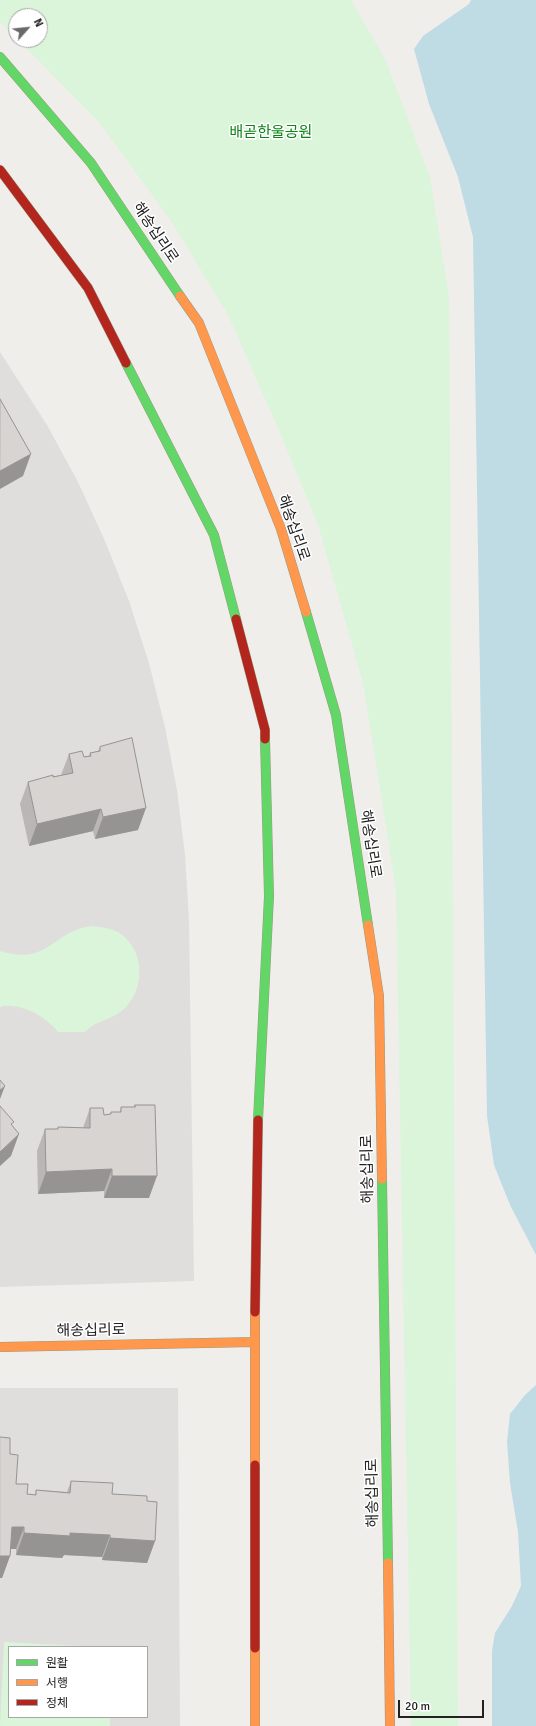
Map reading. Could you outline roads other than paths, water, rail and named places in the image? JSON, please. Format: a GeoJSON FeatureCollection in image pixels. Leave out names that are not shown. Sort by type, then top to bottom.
{"type":"FeatureCollection","features":[{"type":"Feature","properties":{"kind":"main road","name":"해송십리로"},"geometry":{"type":"LineString","coordinates":[[0,57],[90,163],[199,323],[281,529],[336,716],[379,996],[390,1726]]}},
{"type":"Feature","properties":{"kind":"main road"},"geometry":{"type":"LineString","coordinates":[[0,170],[88,288],[214,535],[265,730],[269,896],[257,1132],[255,1342],[255,1726]]}},
{"type":"Feature","properties":{"kind":"main road","name":"해송십리로"},"geometry":{"type":"LineString","coordinates":[[0,1347],[255,1342]]}},
{"type":"Feature","properties":{"kind":"water"},"geometry":{"type":"Polygon","coordinates":[[[471,0],[536,0],[536,1255],[510,1205],[494,1165],[487,1116],[473,237],[458,177],[429,104],[414,49],[423,36],[469,4],[471,0]]]}},
{"type":"Feature","properties":{"kind":"water"},"geometry":{"type":"Polygon","coordinates":[[[536,1385],[536,1726],[492,1726],[492,1651],[495,1633],[512,1606],[521,1586],[518,1532],[510,1483],[507,1442],[510,1414],[525,1395],[536,1385]]]}},
{"type":"Feature","properties":{"kind":"park label","name":"배곧한울공원"},"geometry":{"type":"Point","coordinates":[271,133]}}]}
